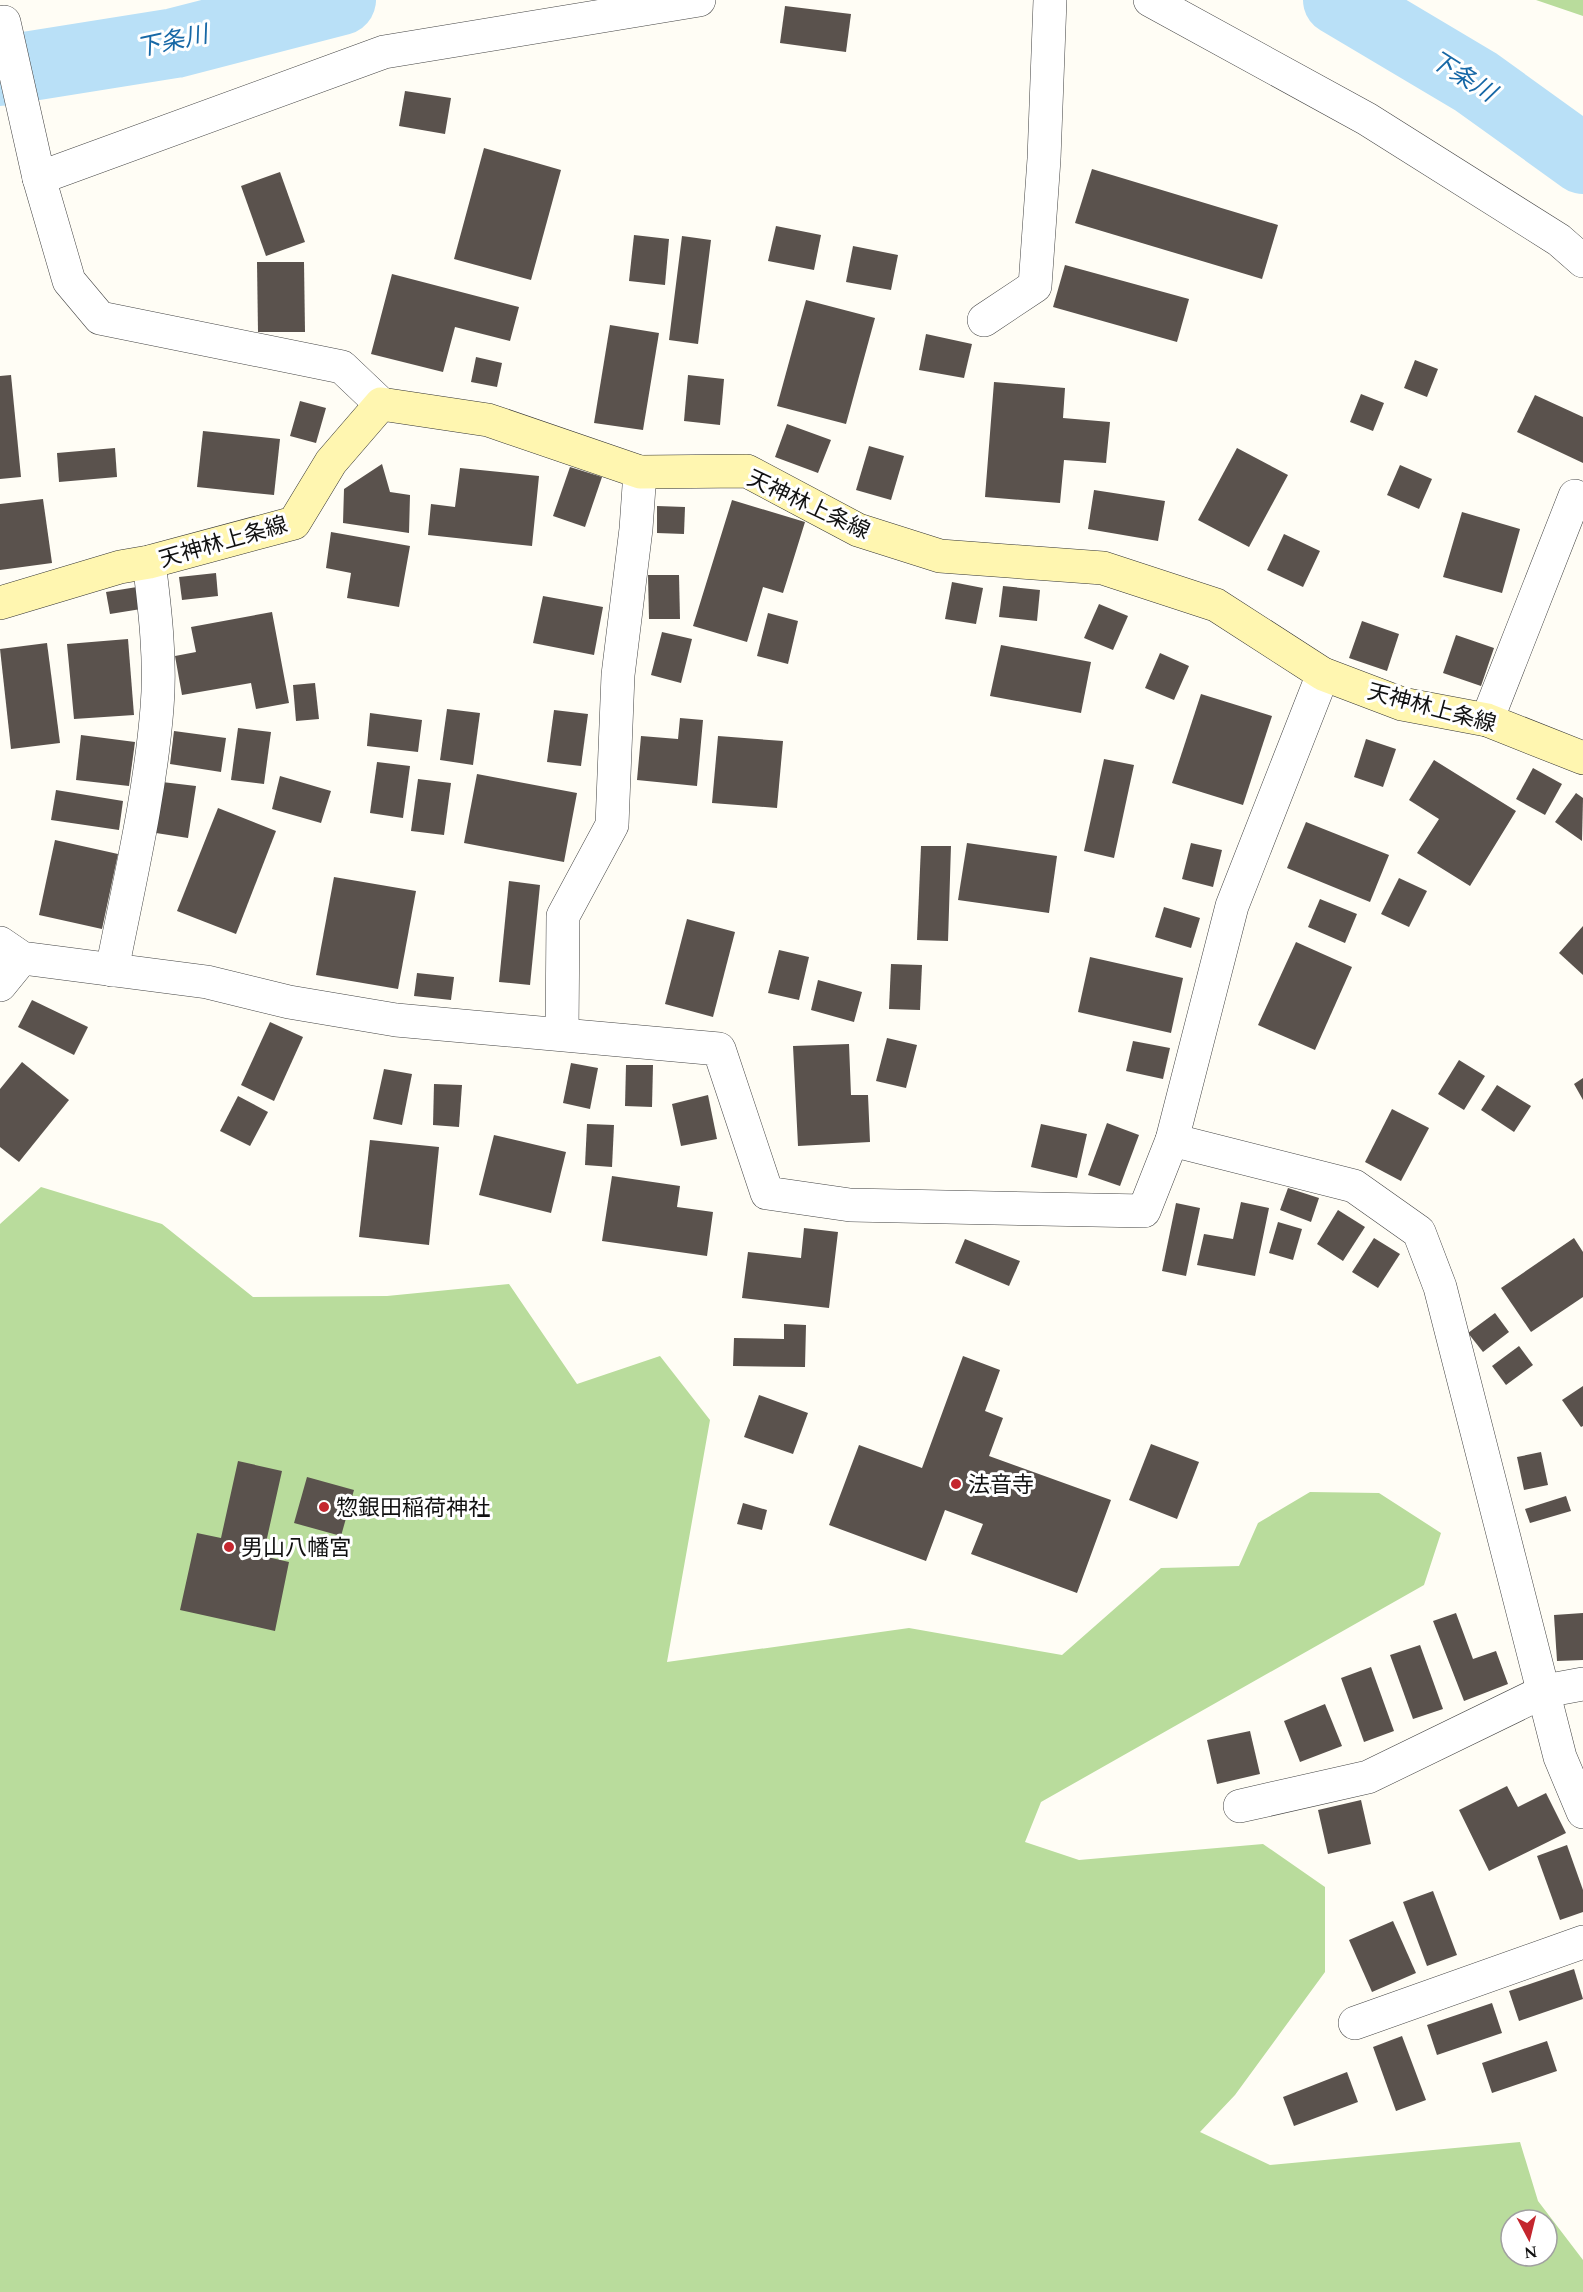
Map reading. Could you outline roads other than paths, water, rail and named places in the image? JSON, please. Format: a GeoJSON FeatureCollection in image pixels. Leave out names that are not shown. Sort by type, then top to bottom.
{"type":"FeatureCollection","features":[{"type":"Feature","properties":{"kind":"main road","name":"天神林上条線"},"geometry":{"type":"LineString","coordinates":[[0,603],[120,567],[149,562],[294,524],[331,462],[381,405],[488,420],[640,472],[747,471],[858,530],[939,556],[1103,568],[1216,605],[1323,674],[1402,704],[1487,720],[1583,758]]}},
{"type":"Feature","properties":{"kind":"street"},"geometry":{"type":"LineString","coordinates":[[39,178],[384,52],[699,0]]}},
{"type":"Feature","properties":{"kind":"street"},"geometry":{"type":"LineString","coordinates":[[984,320],[1035,286],[1044,159],[1050,0]]}},
{"type":"Feature","properties":{"kind":"street"},"geometry":{"type":"LineString","coordinates":[[1150,0],[1367,119],[1559,240],[1583,261]]}},
{"type":"Feature","properties":{"kind":"street"},"geometry":{"type":"LineString","coordinates":[[4,22],[39,178],[69,281],[100,318],[342,367],[381,405]]}},
{"type":"Feature","properties":{"kind":"street"},"geometry":{"type":"LineString","coordinates":[[562,1034],[563,916],[612,825],[618,675],[636,529],[640,472]]}},
{"type":"Feature","properties":{"kind":"street"},"geometry":{"type":"LineString","coordinates":[[1487,720],[1575,496]]}},
{"type":"Feature","properties":{"kind":"street"},"geometry":{"type":"LineString","coordinates":[[112,970],[146,801],[157,706],[154,601],[149,562]]}},
{"type":"Feature","properties":{"kind":"street"},"geometry":{"type":"LineString","coordinates":[[0,985],[11,951],[112,970],[207,982],[289,1002],[396,1020],[718,1049],[767,1193],[850,1205],[1144,1211],[1172,1140],[1232,906],[1323,674]]}},
{"type":"Feature","properties":{"kind":"street"},"geometry":{"type":"LineString","coordinates":[[1172,1140],[1354,1186],[1419,1232],[1440,1287],[1560,1756],[1583,1812]]}},
{"type":"Feature","properties":{"kind":"street"},"geometry":{"type":"LineString","coordinates":[[1240,1806],[1368,1777],[1545,1691],[1583,1684]]}},
{"type":"Feature","properties":{"kind":"street"},"geometry":{"type":"LineString","coordinates":[[1355,2023],[1583,1942]]}},
{"type":"Feature","properties":{"kind":"waterway","name":"下条川"},"geometry":{"type":"LineString","coordinates":[[0,71],[175,43],[341,0]]}},
{"type":"Feature","properties":{"kind":"waterway","name":"下条川"},"geometry":{"type":"LineString","coordinates":[[1338,0],[1476,82],[1583,159]]}},
{"type":"Feature","properties":{"kind":"place","name":"法音寺"},"geometry":{"type":"Point","coordinates":[956,1484]}},
{"type":"Feature","properties":{"kind":"place","name":"惣銀田稲荷神社"},"geometry":{"type":"Point","coordinates":[324,1507]}},
{"type":"Feature","properties":{"kind":"place","name":"男山八幡宮"},"geometry":{"type":"Point","coordinates":[229,1547]}}]}
